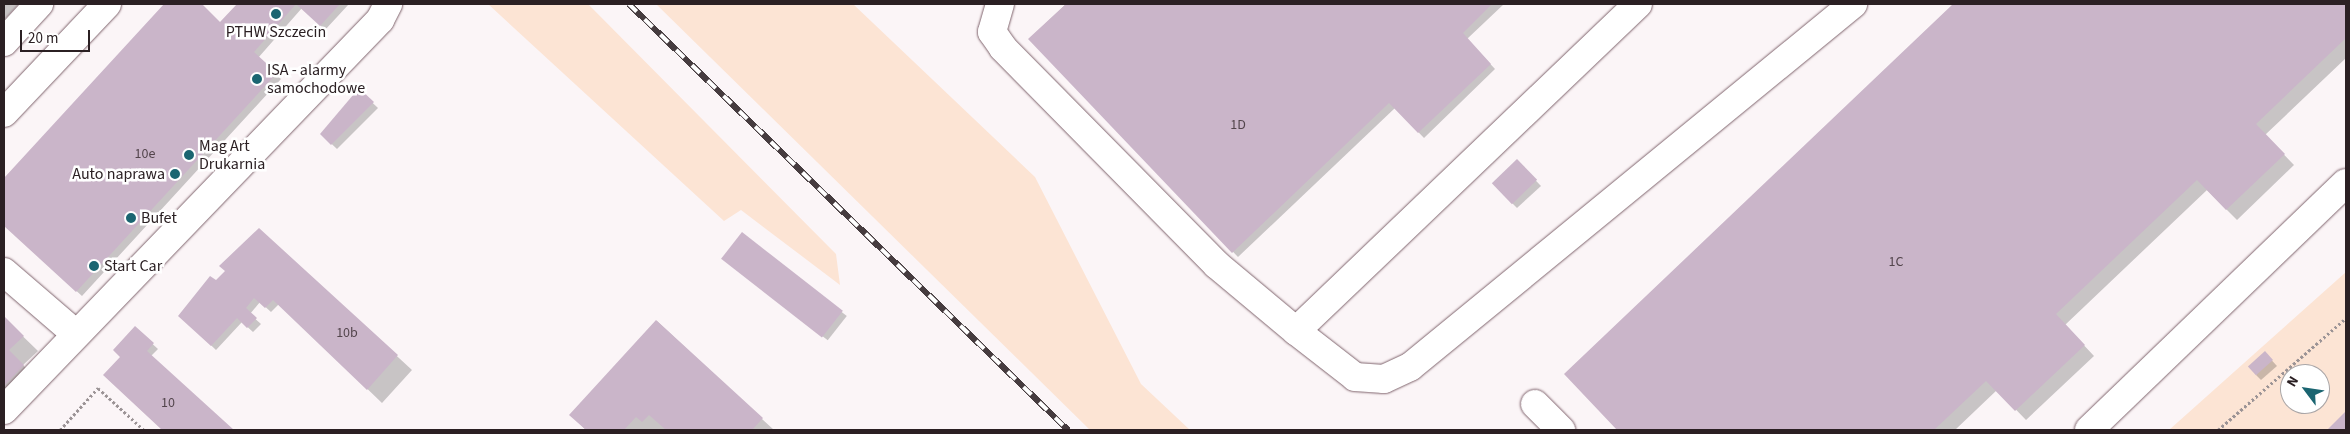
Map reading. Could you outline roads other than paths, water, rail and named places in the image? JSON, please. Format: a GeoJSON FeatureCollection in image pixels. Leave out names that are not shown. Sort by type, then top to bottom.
{"type":"FeatureCollection","features":[{"type":"Feature","properties":{"kind":"lane"},"geometry":{"type":"LineString","coordinates":[[4,42],[40,4]]}},
{"type":"Feature","properties":{"kind":"lane"},"geometry":{"type":"LineString","coordinates":[[4,113],[107,4]]}},
{"type":"Feature","properties":{"kind":"lane"},"geometry":{"type":"LineString","coordinates":[[4,410],[75,333],[380,20],[388,4]]}},
{"type":"Feature","properties":{"kind":"lane"},"geometry":{"type":"LineString","coordinates":[[1000,4],[992,32],[1003,48],[1217,265],[1296,331],[1355,376],[1384,379],[1410,366],[1853,4]]}},
{"type":"Feature","properties":{"kind":"lane"},"geometry":{"type":"LineString","coordinates":[[1296,331],[1638,4]]}},
{"type":"Feature","properties":{"kind":"lane"},"geometry":{"type":"LineString","coordinates":[[2088,430],[2346,183]]}},
{"type":"Feature","properties":{"kind":"lane"},"geometry":{"type":"LineString","coordinates":[[4,272],[75,333]]}},
{"type":"Feature","properties":{"kind":"lane"},"geometry":{"type":"LineString","coordinates":[[1535,404],[1561,430]]}},
{"type":"Feature","properties":{"kind":"railway"},"geometry":{"type":"LineString","coordinates":[[629,4],[1068,430]]}},
{"type":"Feature","properties":{"kind":"place","name":"PTHW Szczecin"},"geometry":{"type":"Point","coordinates":[276,14]}},
{"type":"Feature","properties":{"kind":"place","name":"ISA - alarmy samochodowe"},"geometry":{"type":"Point","coordinates":[257,79]}},
{"type":"Feature","properties":{"kind":"place","name":"Mag Art Drukarnia"},"geometry":{"type":"Point","coordinates":[189,155]}},
{"type":"Feature","properties":{"kind":"place","name":"Auto naprawa"},"geometry":{"type":"Point","coordinates":[175,174]}},
{"type":"Feature","properties":{"kind":"place","name":"Bufet"},"geometry":{"type":"Point","coordinates":[131,218]}},
{"type":"Feature","properties":{"kind":"place","name":"Start Car"},"geometry":{"type":"Point","coordinates":[94,266]}}]}
